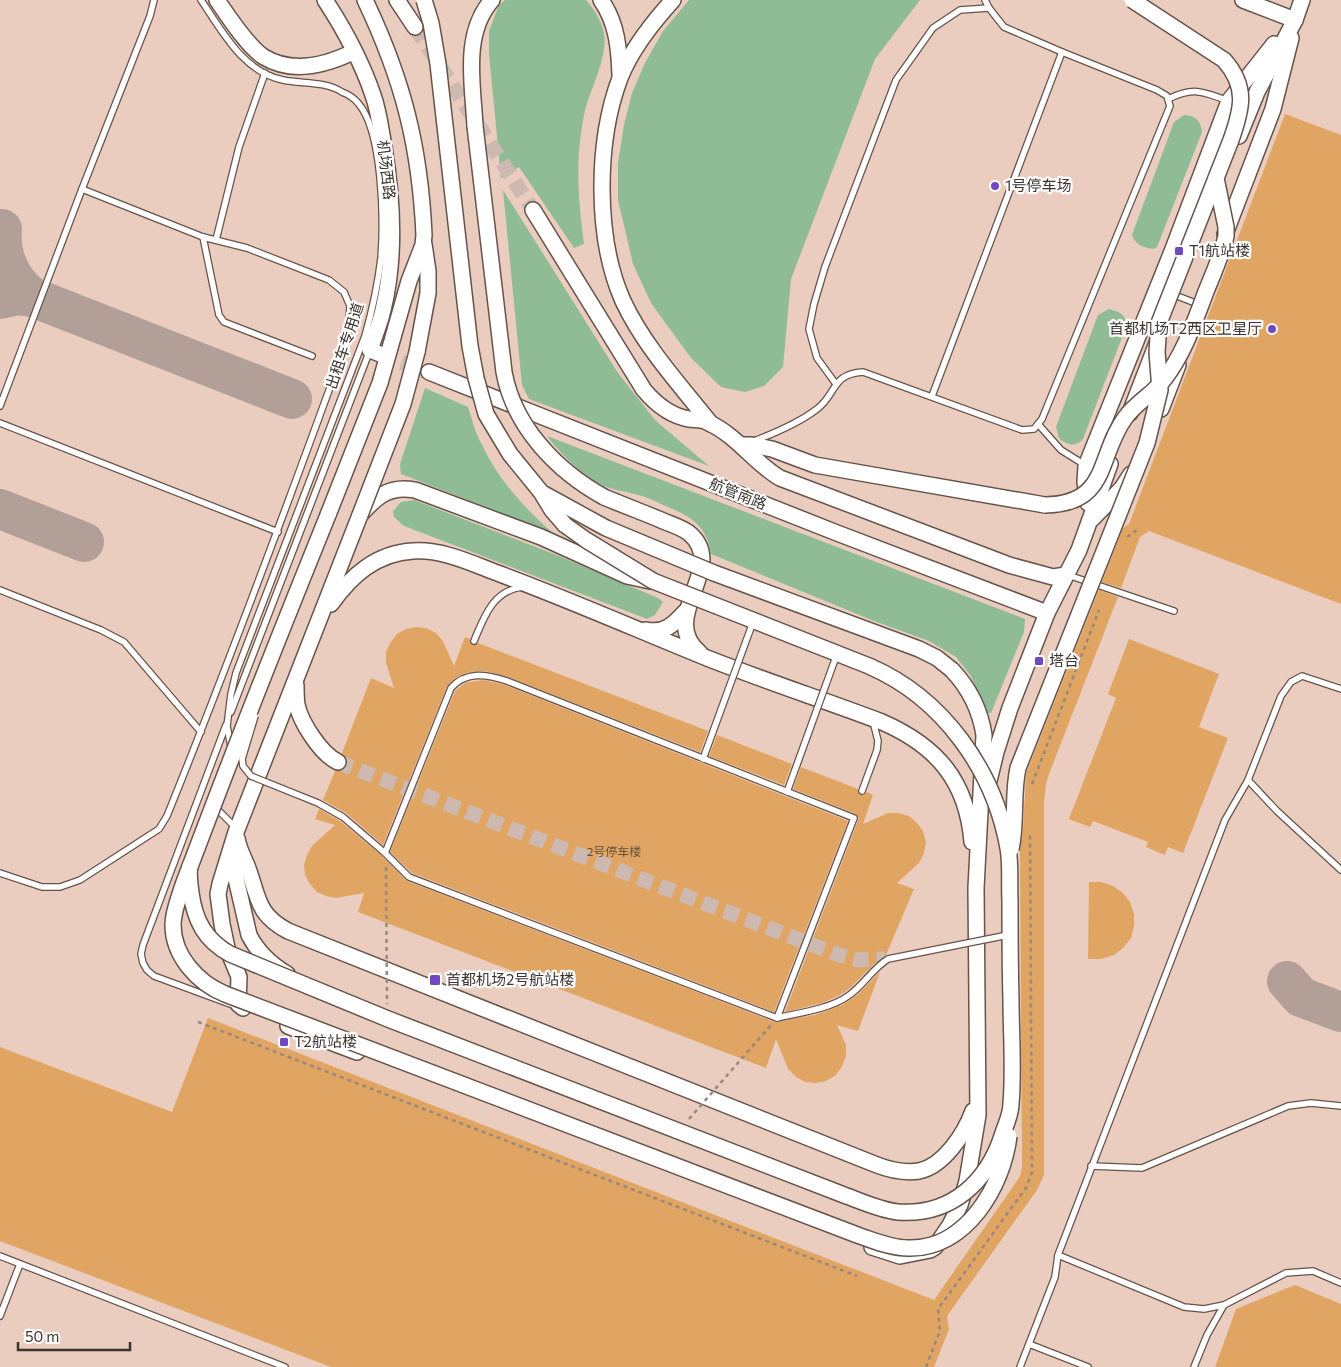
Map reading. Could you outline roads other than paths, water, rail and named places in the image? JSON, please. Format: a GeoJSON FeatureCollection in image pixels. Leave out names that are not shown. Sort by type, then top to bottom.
{"type":"FeatureCollection","features":[{"type":"Feature","properties":{"kind":"street"},"geometry":{"type":"LineString","coordinates":[[217,0],[243,35],[264,57],[298,67],[328,62],[353,52]]}},
{"type":"Feature","properties":{"kind":"street","name":"机场西路"},"geometry":{"type":"LineString","coordinates":[[325,0],[353,52],[372,94],[378,114],[389,180],[392,221],[391,255],[375,352]]}},
{"type":"Feature","properties":{"kind":"street"},"geometry":{"type":"LineString","coordinates":[[312,636],[330,605],[358,572],[372,563],[405,552],[426,551],[448,556],[535,587],[708,658],[873,719],[899,730],[925,746],[941,761],[953,777],[962,795],[970,824],[976,888],[978,940],[978,1092],[977,1120],[968,1181],[960,1205],[950,1225],[935,1246],[930,1250],[900,1256],[241,1008],[238,1004],[239,977],[226,941],[220,917],[218,894],[220,884],[236,832],[297,673],[403,404],[417,352],[428,292],[428,271],[418,169],[405,103],[388,53],[364,0]]}},
{"type":"Feature","properties":{"kind":"street"},"geometry":{"type":"LineString","coordinates":[[397,0],[415,27]]}},
{"type":"Feature","properties":{"kind":"street"},"geometry":{"type":"LineString","coordinates":[[424,0],[431,23],[438,64],[470,346],[478,389],[486,414],[504,445],[542,492],[552,510],[565,525],[653,581]]}},
{"type":"Feature","properties":{"kind":"street"},"geometry":{"type":"LineString","coordinates":[[492,0],[480,17],[474,36],[472,58],[475,126],[504,372],[508,389],[522,421],[555,462],[575,480],[604,497],[683,530],[696,541],[702,553],[703,564],[686,611],[685,624],[687,637],[696,650],[708,658]]}},
{"type":"Feature","properties":{"kind":"street"},"geometry":{"type":"LineString","coordinates":[[601,0],[614,23],[620,77]]}},
{"type":"Feature","properties":{"kind":"street"},"geometry":{"type":"LineString","coordinates":[[673,0],[652,24],[620,77],[609,114],[602,175],[603,215],[614,272],[624,301],[636,324],[665,366],[711,424]]}},
{"type":"Feature","properties":{"kind":"street"},"geometry":{"type":"LineString","coordinates":[[742,445],[772,449],[815,465],[1045,505],[1074,500],[1091,488],[1104,467],[1231,140],[1241,109],[1239,84],[1224,60],[1132,0]]}},
{"type":"Feature","properties":{"kind":"street"},"geometry":{"type":"LineString","coordinates":[[1243,0],[1295,20]]}},
{"type":"Feature","properties":{"kind":"street"},"geometry":{"type":"LineString","coordinates":[[1089,521],[1127,483],[1273,109],[1295,20],[1302,0]]}},
{"type":"Feature","properties":{"kind":"street"},"geometry":{"type":"LineString","coordinates":[[980,821],[1002,730],[1047,613],[1078,550],[1246,117],[1269,68],[1295,20]]}},
{"type":"Feature","properties":{"kind":"street"},"geometry":{"type":"LineString","coordinates":[[1089,521],[1090,510],[1085,482],[1086,466],[1229,101],[1295,20]]}},
{"type":"Feature","properties":{"kind":"street"},"geometry":{"type":"LineString","coordinates":[[1009,860],[1014,835],[1016,779],[1022,757],[1148,443],[1226,236],[1226,227],[1216,178]]}},
{"type":"Feature","properties":{"kind":"street"},"geometry":{"type":"LineString","coordinates":[[532,210],[650,397],[671,413],[711,424],[742,445],[770,472],[789,482],[1009,564],[1053,577],[1066,575]]}},
{"type":"Feature","properties":{"kind":"street"},"geometry":{"type":"LineString","coordinates":[[360,515],[372,501],[383,494],[398,489],[415,490],[541,538],[624,574],[653,581],[881,672],[904,685],[928,704],[948,724],[975,760],[989,788],[998,810],[1009,860],[1011,1104],[1009,1139],[1004,1161],[995,1184],[977,1212],[958,1231],[934,1244],[908,1248],[886,1244],[219,992],[203,982],[194,973],[180,953],[173,925],[175,911],[190,866],[265,670],[380,383],[409,281],[423,245],[424,235]]}},
{"type":"Feature","properties":{"kind":"street"},"geometry":{"type":"LineString","coordinates":[[1148,443],[1159,398],[1160,385],[1157,352],[1159,323]]}},
{"type":"Feature","properties":{"kind":"street"},"geometry":{"type":"LineString","coordinates":[[1119,426],[1133,408],[1160,385],[1186,344]]}},
{"type":"Feature","properties":{"kind":"street","name":"航管南路"},"geometry":{"type":"LineString","coordinates":[[429,372],[837,533],[1047,613]]}},
{"type":"Feature","properties":{"kind":"street"},"geometry":{"type":"LineString","coordinates":[[542,492],[600,524],[643,544],[714,573],[919,649],[941,661],[952,670],[972,697],[982,726],[984,744],[976,888]]}},
{"type":"Feature","properties":{"kind":"street"},"geometry":{"type":"LineString","coordinates":[[638,629],[655,631],[667,629],[677,622],[686,611]]}},
{"type":"Feature","properties":{"kind":"street"},"geometry":{"type":"LineString","coordinates":[[297,673],[296,703],[302,718],[322,750],[338,762]]}},
{"type":"Feature","properties":{"kind":"street"},"geometry":{"type":"LineString","coordinates":[[236,832],[240,852],[260,905],[274,922],[288,931],[877,1165],[894,1170],[911,1171],[920,1170],[934,1164],[960,1137],[972,1114],[978,1092]]}},
{"type":"Feature","properties":{"kind":"street"},"geometry":{"type":"LineString","coordinates":[[236,832],[232,861],[245,920],[252,939],[259,950],[278,968],[314,987],[419,1030],[518,1065],[651,1118],[902,1213],[913,1214],[927,1211],[943,1203],[957,1183],[973,1142]]}},
{"type":"Feature","properties":{"kind":"street"},"geometry":{"type":"LineString","coordinates":[[190,866],[191,896],[198,922],[220,948],[249,962],[388,1019],[678,1131],[895,1212],[916,1211],[945,1205],[979,1180],[995,1155],[1011,1104]]}},
{"type":"Feature","properties":{"kind":"street"},"geometry":{"type":"LineString","coordinates":[[885,959],[978,940]]}},
{"type":"Feature","properties":{"kind":"lane"},"geometry":{"type":"LineString","coordinates":[[0,406],[150,16],[154,0]]}},
{"type":"Feature","properties":{"kind":"lane","name":"出租车专用道"},"geometry":{"type":"LineString","coordinates":[[201,0],[231,44],[250,64],[282,80],[332,87],[357,102],[367,117],[378,162],[382,223],[381,258],[363,341],[240,662],[231,694],[228,719]]}},
{"type":"Feature","properties":{"kind":"lane"},"geometry":{"type":"LineString","coordinates":[[742,445],[810,414],[819,408],[844,376],[863,372],[1022,430],[1034,429],[1042,419],[1170,106],[1167,96],[1157,90],[1004,27],[985,0]]}},
{"type":"Feature","properties":{"kind":"lane"},"geometry":{"type":"LineString","coordinates":[[836,384],[817,358],[809,329],[812,312],[825,267],[896,80],[933,28],[960,10],[989,8]]}},
{"type":"Feature","properties":{"kind":"lane"},"geometry":{"type":"LineString","coordinates":[[932,396],[1062,52]]}},
{"type":"Feature","properties":{"kind":"lane"},"geometry":{"type":"LineString","coordinates":[[216,240],[238,146],[265,73]]}},
{"type":"Feature","properties":{"kind":"lane"},"geometry":{"type":"LineString","coordinates":[[1168,99],[1182,92],[1193,90],[1229,101]]}},
{"type":"Feature","properties":{"kind":"lane"},"geometry":{"type":"LineString","coordinates":[[0,873],[42,887],[60,886],[80,880],[159,829],[167,816],[201,732],[278,532],[348,338],[350,322],[350,306],[344,292],[329,280],[247,248],[203,237],[82,189]]}},
{"type":"Feature","properties":{"kind":"lane"},"geometry":{"type":"LineString","coordinates":[[203,237],[203,245],[219,315],[224,322],[312,356]]}},
{"type":"Feature","properties":{"kind":"lane"},"geometry":{"type":"LineString","coordinates":[[1157,286],[1176,296],[1198,304]]}},
{"type":"Feature","properties":{"kind":"lane"},"geometry":{"type":"LineString","coordinates":[[241,1008],[154,976],[145,967],[142,954],[144,941],[228,719],[375,352]]}},
{"type":"Feature","properties":{"kind":"lane"},"geometry":{"type":"LineString","coordinates":[[0,423],[278,532]]}},
{"type":"Feature","properties":{"kind":"lane"},"geometry":{"type":"LineString","coordinates":[[1038,424],[1061,450],[1086,466]]}},
{"type":"Feature","properties":{"kind":"lane"},"geometry":{"type":"LineString","coordinates":[[1066,575],[1174,611]]}},
{"type":"Feature","properties":{"kind":"lane"},"geometry":{"type":"LineString","coordinates":[[474,641],[489,608],[497,599],[516,588],[535,587]]}},
{"type":"Feature","properties":{"kind":"lane"},"geometry":{"type":"LineString","coordinates":[[0,590],[101,630],[124,642],[201,732]]}},
{"type":"Feature","properties":{"kind":"lane"},"geometry":{"type":"LineString","coordinates":[[704,759],[754,621]]}},
{"type":"Feature","properties":{"kind":"lane"},"geometry":{"type":"LineString","coordinates":[[787,792],[837,654]]}},
{"type":"Feature","properties":{"kind":"lane"},"geometry":{"type":"LineString","coordinates":[[265,670],[253,723],[243,754],[242,763],[251,776],[329,808],[386,853],[413,879],[777,1018],[838,1002],[855,990],[878,966],[888,959],[1010,934]]}},
{"type":"Feature","properties":{"kind":"lane"},"geometry":{"type":"LineString","coordinates":[[386,853],[451,688],[458,680],[466,676],[486,675],[506,681],[854,818],[777,1018]]}},
{"type":"Feature","properties":{"kind":"lane"},"geometry":{"type":"LineString","coordinates":[[1020,1367],[1055,1277],[1058,1255],[1091,1166],[1224,820],[1248,780],[1281,696],[1291,682],[1302,676],[1341,689]]}},
{"type":"Feature","properties":{"kind":"lane"},"geometry":{"type":"LineString","coordinates":[[228,719],[227,733],[231,752],[218,787],[216,802],[219,811],[234,826],[236,832]]}},
{"type":"Feature","properties":{"kind":"lane"},"geometry":{"type":"LineString","coordinates":[[862,791],[878,750],[873,719]]}},
{"type":"Feature","properties":{"kind":"lane"},"geometry":{"type":"LineString","coordinates":[[1248,780],[1341,870]]}},
{"type":"Feature","properties":{"kind":"lane"},"geometry":{"type":"LineString","coordinates":[[1091,1166],[1142,1168],[1288,1106],[1311,1103],[1341,1106]]}},
{"type":"Feature","properties":{"kind":"lane"},"geometry":{"type":"LineString","coordinates":[[1058,1255],[1184,1307],[1204,1309],[1224,1305],[1286,1273],[1313,1271],[1341,1283]]}},
{"type":"Feature","properties":{"kind":"lane"},"geometry":{"type":"LineString","coordinates":[[0,1256],[285,1367]]}},
{"type":"Feature","properties":{"kind":"lane"},"geometry":{"type":"LineString","coordinates":[[0,1316],[20,1264]]}},
{"type":"Feature","properties":{"kind":"lane"},"geometry":{"type":"LineString","coordinates":[[1194,1367],[1207,1335],[1224,1305]]}},
{"type":"Feature","properties":{"kind":"lane"},"geometry":{"type":"LineString","coordinates":[[1029,1344],[1088,1367]]}},
{"type":"Feature","properties":{"kind":"tunnel"},"geometry":{"type":"LineString","coordinates":[[415,27],[533,210]]}},
{"type":"Feature","properties":{"kind":"tunnel"},"geometry":{"type":"LineString","coordinates":[[380,354],[425,371]]}},
{"type":"Feature","properties":{"kind":"tunnel"},"geometry":{"type":"LineString","coordinates":[[338,762],[839,955],[858,960],[885,959]]}},
{"type":"Feature","properties":{"kind":"place","name":"1号停车场"},"geometry":{"type":"Point","coordinates":[995,186]}},
{"type":"Feature","properties":{"kind":"place","name":"T1航站楼"},"geometry":{"type":"Point","coordinates":[1179,251]}},
{"type":"Feature","properties":{"kind":"place","name":"首都机场T2西区卫星厅"},"geometry":{"type":"Point","coordinates":[1272,329]}},
{"type":"Feature","properties":{"kind":"place","name":"塔台"},"geometry":{"type":"Point","coordinates":[1039,661]}},
{"type":"Feature","properties":{"kind":"place","name":"首都机场2号航站楼"},"geometry":{"type":"Point","coordinates":[435,980]}},
{"type":"Feature","properties":{"kind":"place","name":"T2航站楼"},"geometry":{"type":"Point","coordinates":[284,1042]}}]}
